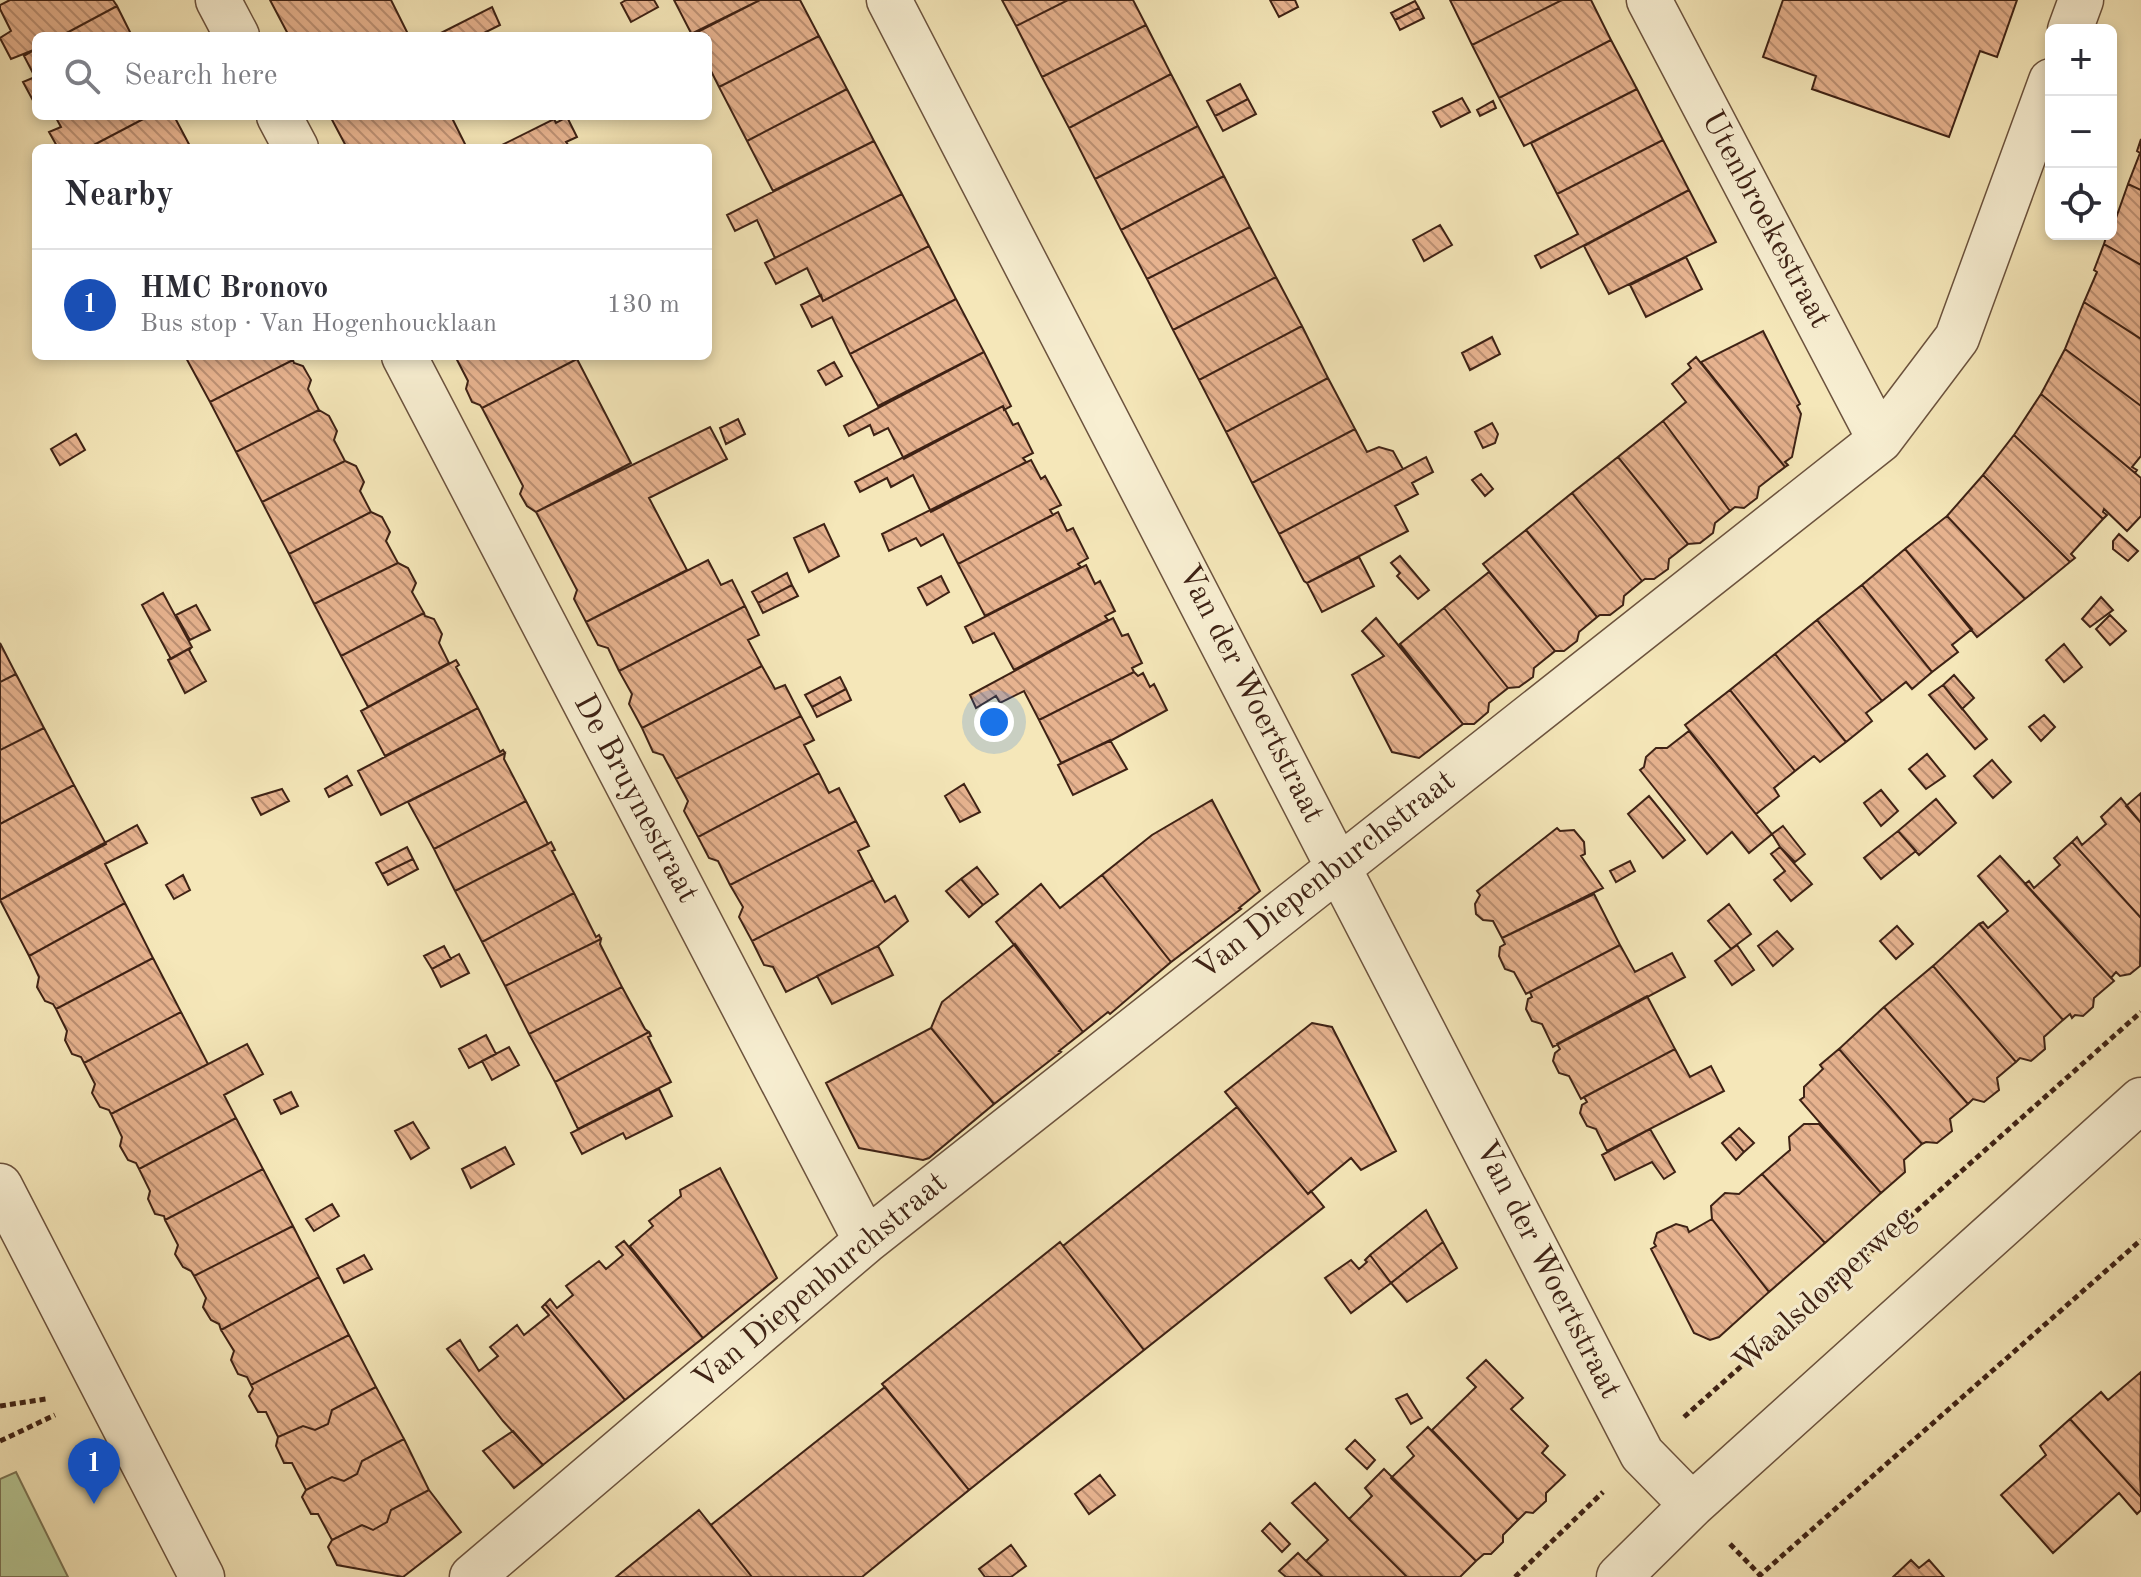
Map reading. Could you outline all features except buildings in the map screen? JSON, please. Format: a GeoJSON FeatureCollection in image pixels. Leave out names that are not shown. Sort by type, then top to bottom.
{"type":"FeatureCollection","features":[{"type":"Feature","properties":{"kind":"street"},"geometry":{"type":"LineString","coordinates":[[218,0],[235,32]]}},
{"type":"Feature","properties":{"kind":"street","name":"Van der Woertstraat"},"geometry":{"type":"LineString","coordinates":[[889,0],[1642,1454],[1692,1505]]}},
{"type":"Feature","properties":{"kind":"street","name":"Utenbroekestraat"},"geometry":{"type":"LineString","coordinates":[[1649,0],[1880,440]]}},
{"type":"Feature","properties":{"kind":"street"},"geometry":{"type":"LineString","coordinates":[[2072,24],[2081,0]]}},
{"type":"Feature","properties":{"kind":"street","name":"Van Diepenburchstraat"},"geometry":{"type":"LineString","coordinates":[[472,1577],[866,1241],[1880,440],[1957,338],[2046,96]]}},
{"type":"Feature","properties":{"kind":"street"},"geometry":{"type":"LineString","coordinates":[[281,120],[294,144]]}},
{"type":"Feature","properties":{"kind":"street","name":"De Bruynestraat"},"geometry":{"type":"LineString","coordinates":[[406,360],[866,1241]]}},
{"type":"Feature","properties":{"kind":"street"},"geometry":{"type":"LineString","coordinates":[[1619,1577],[1692,1505],[2141,1100]]}},
{"type":"Feature","properties":{"kind":"street"},"geometry":{"type":"LineString","coordinates":[[0,1186],[202,1577]]}},
{"type":"Feature","properties":{"kind":"path","name":"Waalsdorperweg"},"geometry":{"type":"LineString","coordinates":[[1515,1577],[1642,1454],[2141,1012]]}},
{"type":"Feature","properties":{"kind":"path"},"geometry":{"type":"LineString","coordinates":[[1758,1577],[2141,1240]]}},
{"type":"Feature","properties":{"kind":"green space"},"geometry":{"type":"Polygon","coordinates":[[[16,1472],[68,1577],[0,1577],[0,1479],[16,1472]]]}},
{"type":"Feature","properties":{"kind":"place","name":"HMC Bronovo"},"geometry":{"type":"Point","coordinates":[94,1504]}}]}
